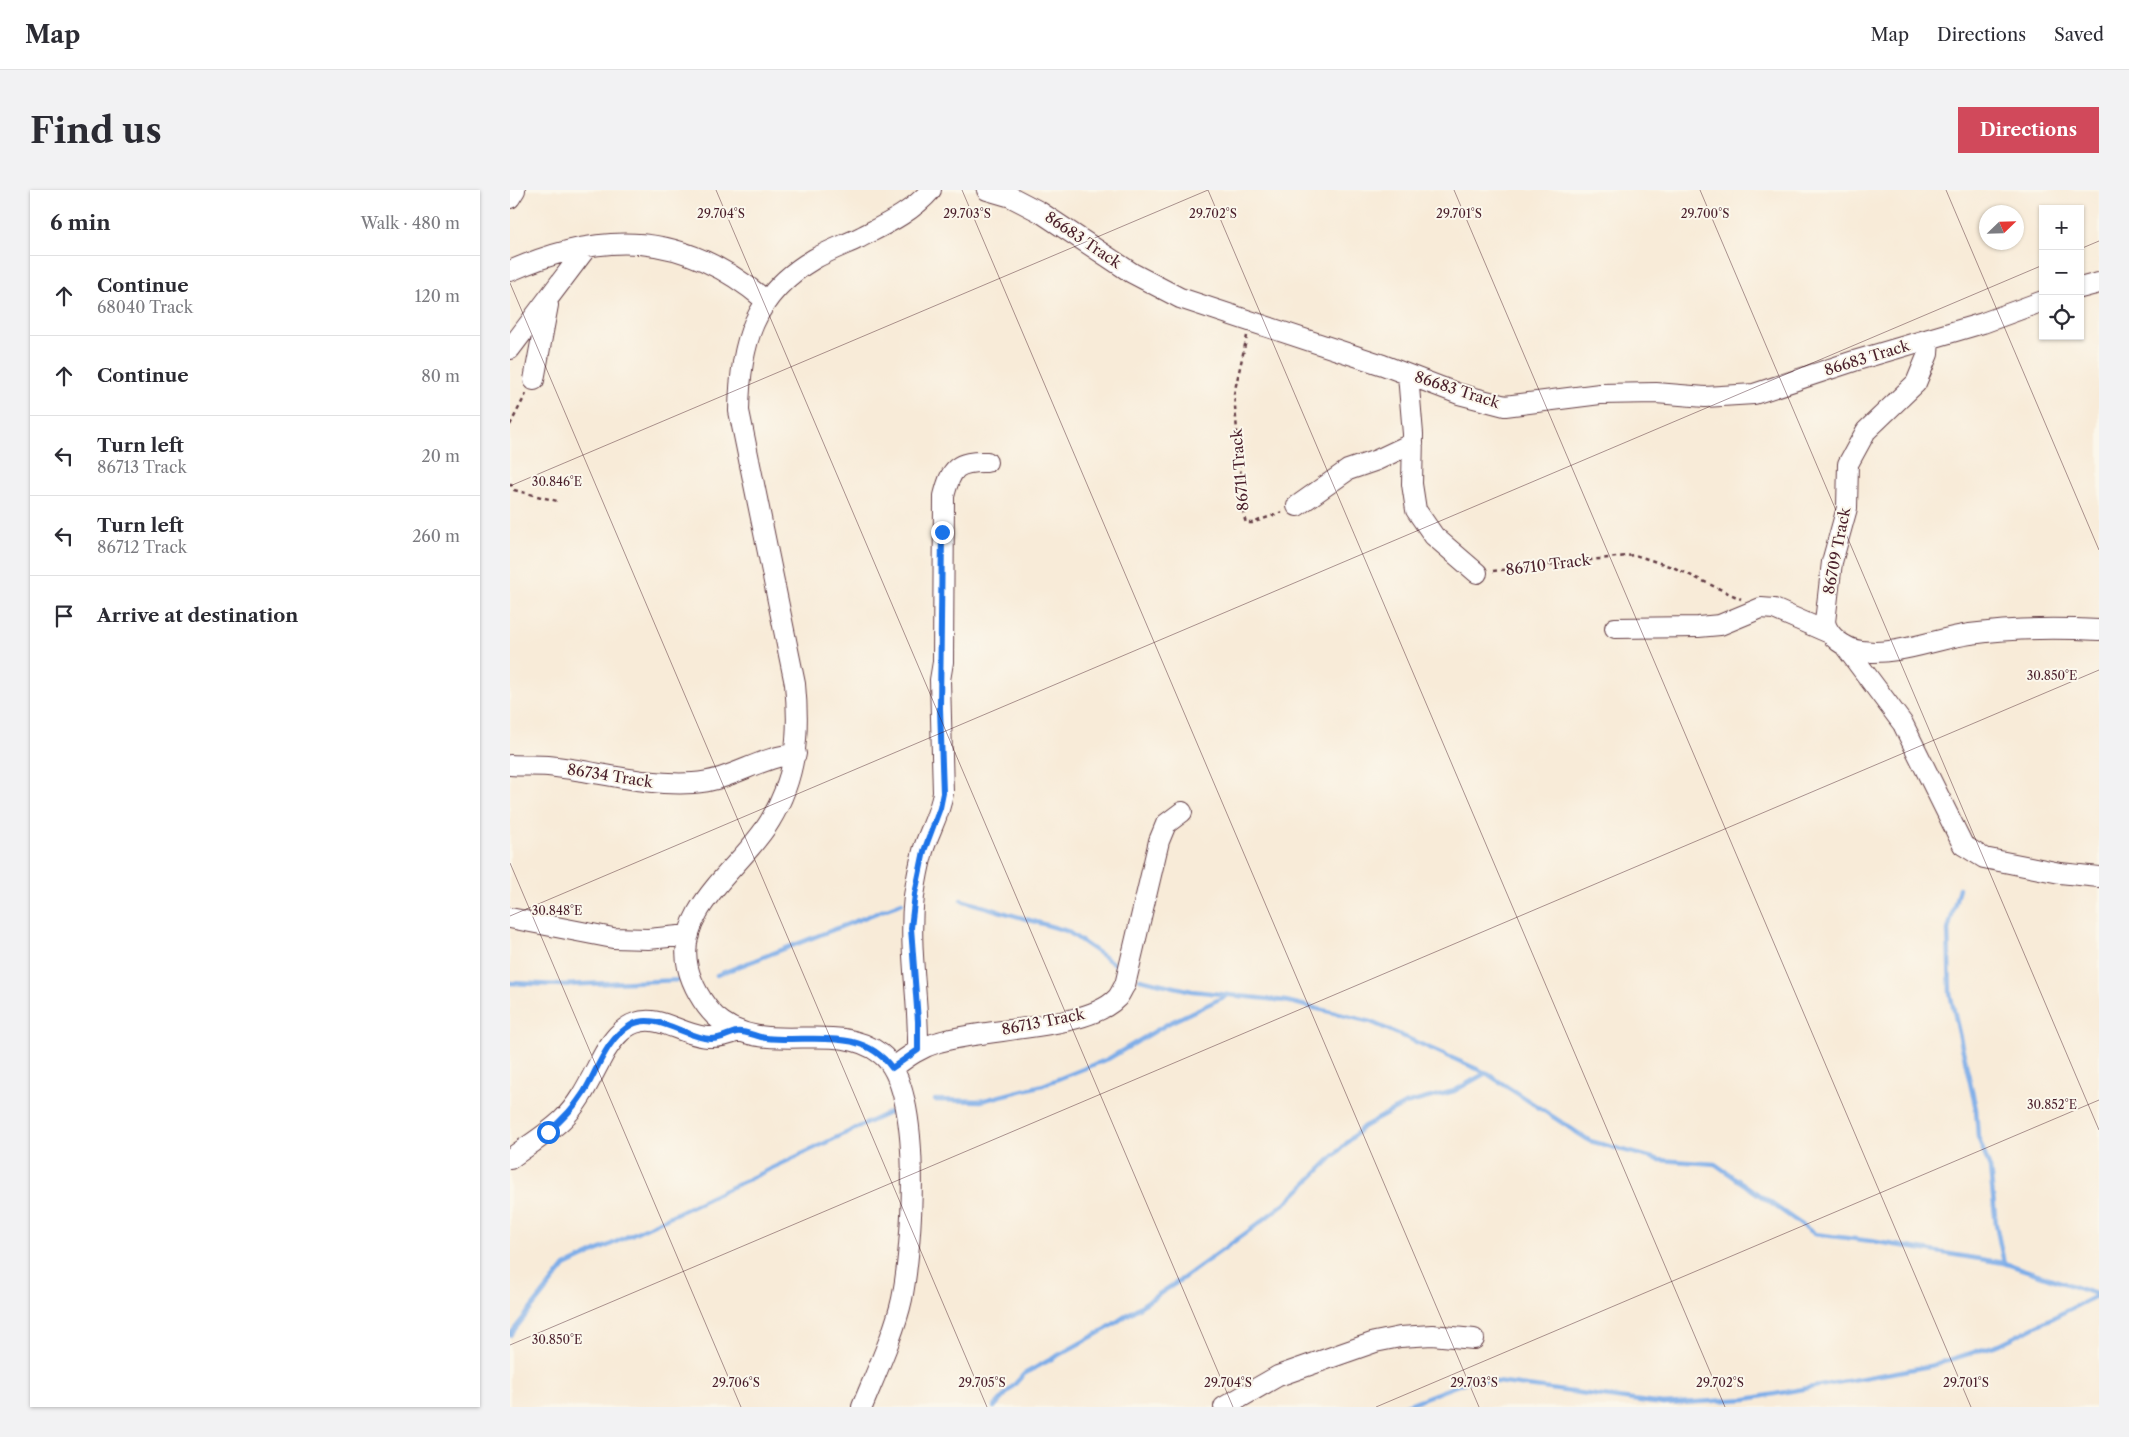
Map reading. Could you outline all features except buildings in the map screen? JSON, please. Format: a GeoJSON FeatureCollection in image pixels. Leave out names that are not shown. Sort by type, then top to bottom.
{"type":"FeatureCollection","features":[{"type":"Feature","properties":{"kind":"street"},"geometry":{"type":"LineString","coordinates":[[510,198],[515,190]]}},
{"type":"Feature","properties":{"kind":"street"},"geometry":{"type":"LineString","coordinates":[[862,1407],[901,1302],[907,1263],[911,1151],[909,1118],[904,1092],[892,1068],[882,1054],[863,1044],[842,1039],[765,1038],[738,1031],[721,1020],[707,1008],[697,990],[688,968],[686,946],[691,925],[702,906],[756,843],[770,821],[791,776],[796,754],[798,719],[795,684],[739,411],[739,375],[745,345],[766,300],[786,279],[814,259],[898,218],[919,203],[931,190]]}},
{"type":"Feature","properties":{"kind":"street","name":"86683 Track"},"geometry":{"type":"LineString","coordinates":[[987,190],[1011,197],[1040,212],[1153,285],[1180,298],[1459,394],[1504,406],[1600,394],[1656,393],[1731,396],[1754,394],[1983,323],[2039,302]]}},
{"type":"Feature","properties":{"kind":"street"},"geometry":{"type":"LineString","coordinates":[[510,271],[587,246],[628,242],[663,247],[686,254],[729,273],[766,300]]}},
{"type":"Feature","properties":{"kind":"street"},"geometry":{"type":"LineString","coordinates":[[510,349],[550,298],[574,261],[587,246]]}},
{"type":"Feature","properties":{"kind":"street"},"geometry":{"type":"LineString","coordinates":[[2084,287],[2099,283]]}},
{"type":"Feature","properties":{"kind":"street"},"geometry":{"type":"LineString","coordinates":[[534,380],[550,298]]}},
{"type":"Feature","properties":{"kind":"street","name":"86709 Track"},"geometry":{"type":"LineString","coordinates":[[1827,632],[1825,622],[1832,562],[1847,508],[1848,464],[1866,431],[1916,383],[1926,360],[1929,339]]}},
{"type":"Feature","properties":{"kind":"street"},"geometry":{"type":"LineString","coordinates":[[1408,375],[1413,443],[1412,484],[1416,510],[1434,536],[1477,573]]}},
{"type":"Feature","properties":{"kind":"street"},"geometry":{"type":"LineString","coordinates":[[1297,506],[1348,470],[1377,460],[1413,443]]}},
{"type":"Feature","properties":{"kind":"street"},"geometry":{"type":"LineString","coordinates":[[918,1050],[918,1021],[911,928],[915,894],[924,851],[940,808],[943,793],[940,680],[942,662],[944,496],[952,470],[962,464],[987,462]]}},
{"type":"Feature","properties":{"kind":"street"},"geometry":{"type":"LineString","coordinates":[[1614,628],[1713,626],[1730,622],[1760,608],[1782,612],[1827,632],[1844,645],[1859,651],[1875,652],[1916,646],[1968,634],[2001,630],[2099,630]]}},
{"type":"Feature","properties":{"kind":"street"},"geometry":{"type":"LineString","coordinates":[[1844,645],[1903,724],[1963,845],[1984,858],[2060,873],[2099,877]]}},
{"type":"Feature","properties":{"kind":"street","name":"86734 Track"},"geometry":{"type":"LineString","coordinates":[[510,765],[547,766],[647,783],[694,783],[735,775],[777,757],[796,754]]}},
{"type":"Feature","properties":{"kind":"street","name":"86713 Track"},"geometry":{"type":"LineString","coordinates":[[892,1068],[918,1050],[960,1036],[1058,1022],[1089,1014],[1117,998],[1125,985],[1159,841],[1166,824],[1182,812]]}},
{"type":"Feature","properties":{"kind":"street"},"geometry":{"type":"LineString","coordinates":[[510,918],[613,938],[648,939],[689,935]]}},
{"type":"Feature","properties":{"kind":"street"},"geometry":{"type":"LineString","coordinates":[[510,1159],[563,1119],[584,1091],[610,1044],[621,1031],[633,1023],[654,1022],[694,1036],[712,1039],[725,1037],[738,1031]]}},
{"type":"Feature","properties":{"kind":"street"},"geometry":{"type":"LineString","coordinates":[[1224,1407],[1278,1376],[1375,1342],[1400,1337],[1424,1336],[1474,1339]]}},
{"type":"Feature","properties":{"kind":"path","name":"86711 Track"},"geometry":{"type":"LineString","coordinates":[[1251,322],[1234,394],[1244,517],[1246,523],[1252,523],[1297,506]]}},
{"type":"Feature","properties":{"kind":"path"},"geometry":{"type":"LineString","coordinates":[[510,424],[534,380]]}},
{"type":"Feature","properties":{"kind":"path"},"geometry":{"type":"LineString","coordinates":[[510,483],[514,490],[556,500]]}},
{"type":"Feature","properties":{"kind":"path","name":"86710 Track"},"geometry":{"type":"LineString","coordinates":[[1477,573],[1634,555],[1675,568],[1760,608]]}},
{"type":"Feature","properties":{"kind":"waterway"},"geometry":{"type":"LineString","coordinates":[[1959,888],[1948,930],[1950,993],[1976,1109],[1978,1137],[1990,1168],[1996,1225],[2004,1263]]}},
{"type":"Feature","properties":{"kind":"waterway"},"geometry":{"type":"LineString","coordinates":[[961,900],[1067,931],[1120,968]]}},
{"type":"Feature","properties":{"kind":"waterway"},"geometry":{"type":"LineString","coordinates":[[717,975],[902,903]]}},
{"type":"Feature","properties":{"kind":"waterway"},"geometry":{"type":"LineString","coordinates":[[1140,979],[1192,991],[1286,1001],[1371,1022],[1486,1073],[1590,1141],[1660,1160],[1715,1164],[1815,1234],[1871,1241],[2004,1263],[2099,1295]]}},
{"type":"Feature","properties":{"kind":"waterway"},"geometry":{"type":"LineString","coordinates":[[510,983],[563,985],[680,980]]}},
{"type":"Feature","properties":{"kind":"waterway"},"geometry":{"type":"LineString","coordinates":[[935,1100],[981,1101],[1043,1085],[1108,1059],[1169,1023],[1228,995]]}},
{"type":"Feature","properties":{"kind":"waterway"},"geometry":{"type":"LineString","coordinates":[[994,1407],[1024,1374],[1106,1329],[1182,1279],[1250,1230],[1290,1199],[1363,1127],[1405,1104],[1454,1091],[1486,1073]]}},
{"type":"Feature","properties":{"kind":"waterway"},"geometry":{"type":"LineString","coordinates":[[510,1335],[565,1266],[899,1108]]}},
{"type":"Feature","properties":{"kind":"waterway"},"geometry":{"type":"LineString","coordinates":[[1401,1407],[1474,1379],[1663,1404],[1747,1399],[1930,1366],[2000,1344],[2096,1296]]}},
{"type":"Feature","properties":{"kind":"route"},"geometry":{"type":"LineString","coordinates":[[548,1132],[575,1105],[610,1044],[621,1031],[633,1023],[654,1022],[670,1026],[694,1036],[712,1039],[725,1037],[738,1031],[765,1038],[842,1039],[863,1044],[882,1054],[892,1068],[918,1050],[918,1021],[911,928],[915,894],[924,851],[936,822],[943,793],[943,748],[940,708],[943,597],[942,532]]}}]}
